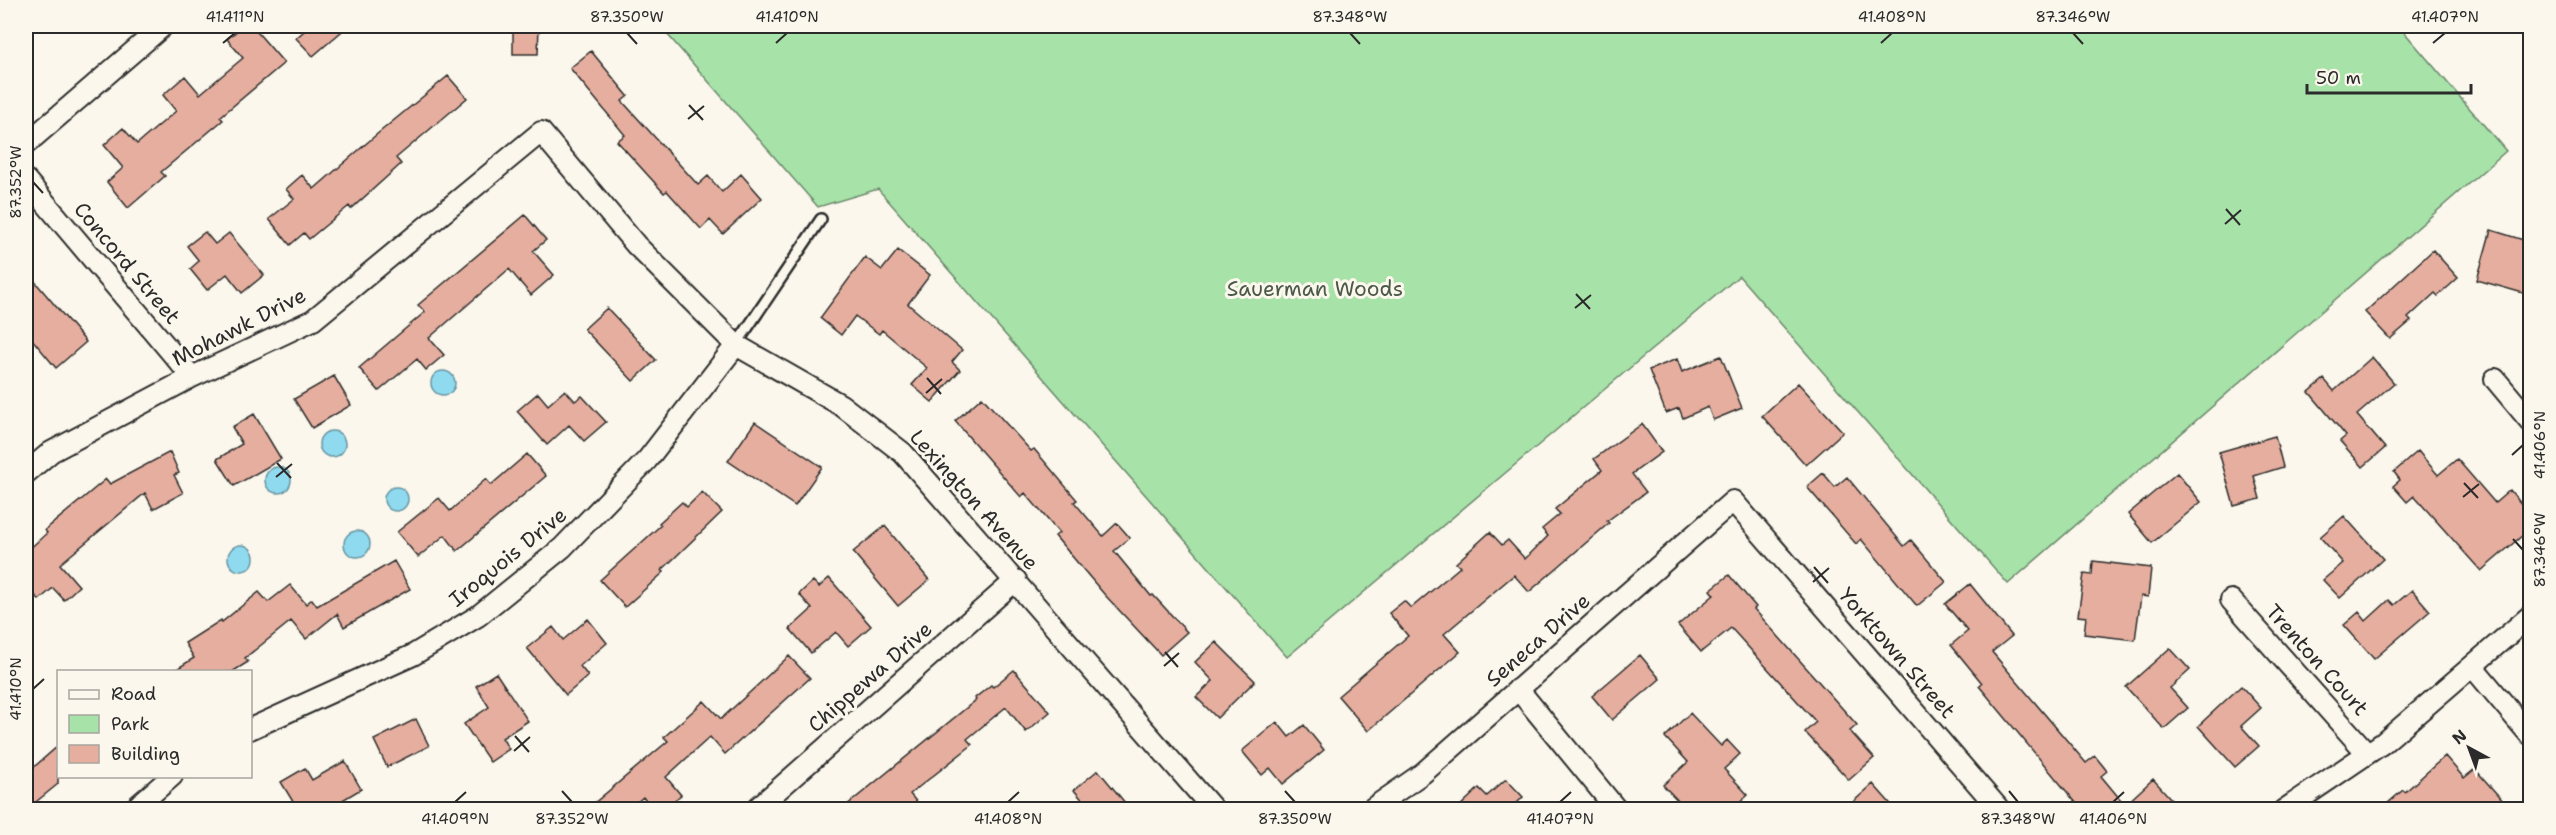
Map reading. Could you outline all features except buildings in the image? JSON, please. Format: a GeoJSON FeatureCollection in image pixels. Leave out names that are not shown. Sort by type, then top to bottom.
{"type":"FeatureCollection","features":[{"type":"Feature","properties":{"kind":"street"},"geometry":{"type":"LineString","coordinates":[[26,144],[163,26]]}},
{"type":"Feature","properties":{"kind":"street","name":"Lexington Avenue"},"geometry":{"type":"LineString","coordinates":[[541,132],[636,245],[736,345],[841,405],[903,453],[1214,810]]}},
{"type":"Feature","properties":{"kind":"street","name":"Mohawk Drive"},"geometry":{"type":"LineString","coordinates":[[26,473],[51,452],[192,377],[313,320],[541,132]]}},
{"type":"Feature","properties":{"kind":"street","name":"Concord Street"},"geometry":{"type":"LineString","coordinates":[[26,180],[192,377]]}},
{"type":"Feature","properties":{"kind":"street","name":"Iroquois Drive"},"geometry":{"type":"LineString","coordinates":[[252,728],[413,655],[478,616],[562,548],[647,460],[736,345]]}},
{"type":"Feature","properties":{"kind":"street"},"geometry":{"type":"LineString","coordinates":[[2495,379],[2530,421]]}},
{"type":"Feature","properties":{"kind":"street","name":"Seneca Drive"},"geometry":{"type":"LineString","coordinates":[[1370,810],[1423,773],[1733,501]]}},
{"type":"Feature","properties":{"kind":"street","name":"Yorktown Street"},"geometry":{"type":"LineString","coordinates":[[1733,501],[2000,810]]}},
{"type":"Feature","properties":{"kind":"street","name":"Chippewa Drive"},"geometry":{"type":"LineString","coordinates":[[755,810],[1016,580]]}},
{"type":"Feature","properties":{"kind":"street","name":"Trenton Court"},"geometry":{"type":"LineString","coordinates":[[2231,600],[2367,753]]}},
{"type":"Feature","properties":{"kind":"street"},"geometry":{"type":"LineString","coordinates":[[2284,810],[2383,742],[2530,616]]}},
{"type":"Feature","properties":{"kind":"street"},"geometry":{"type":"LineString","coordinates":[[2473,667],[2530,735]]}},
{"type":"Feature","properties":{"kind":"street"},"geometry":{"type":"LineString","coordinates":[[1518,689],[1617,810]]}},
{"type":"Feature","properties":{"kind":"street"},"geometry":{"type":"LineString","coordinates":[[133,810],[171,778]]}},
{"type":"Feature","properties":{"kind":"lane"},"geometry":{"type":"LineString","coordinates":[[736,345],[821,219]]}},
{"type":"Feature","properties":{"kind":"green space","name":"Sauerman Woods"},"geometry":{"type":"Polygon","coordinates":[[[660,26],[2399,26],[2506,151],[2008,584],[1739,276],[1287,657],[878,189],[818,207],[660,26]]]}},
{"type":"Feature","properties":{"kind":"water"},"geometry":{"type":"Polygon","coordinates":[[[443,371],[452,374],[455,383],[452,392],[443,395],[434,392],[431,383],[434,374],[443,371]]]}},
{"type":"Feature","properties":{"kind":"water"},"geometry":{"type":"Polygon","coordinates":[[[332,431],[341,435],[345,444],[341,453],[332,457],[323,453],[319,444],[323,435],[332,431]]]}},
{"type":"Feature","properties":{"kind":"water"},"geometry":{"type":"Polygon","coordinates":[[[278,467],[287,471],[291,480],[287,489],[278,493],[269,489],[265,480],[269,471],[278,467]]]}},
{"type":"Feature","properties":{"kind":"water"},"geometry":{"type":"Polygon","coordinates":[[[396,487],[404,491],[408,499],[404,507],[396,511],[388,507],[384,499],[388,491],[396,487]]]}},
{"type":"Feature","properties":{"kind":"water"},"geometry":{"type":"Polygon","coordinates":[[[357,531],[366,535],[370,544],[366,553],[357,557],[348,553],[344,544],[348,535],[357,531]]]}},
{"type":"Feature","properties":{"kind":"water"},"geometry":{"type":"Polygon","coordinates":[[[241,545],[251,548],[254,558],[251,568],[241,571],[231,568],[228,558],[231,548],[241,545]]]}}]}
